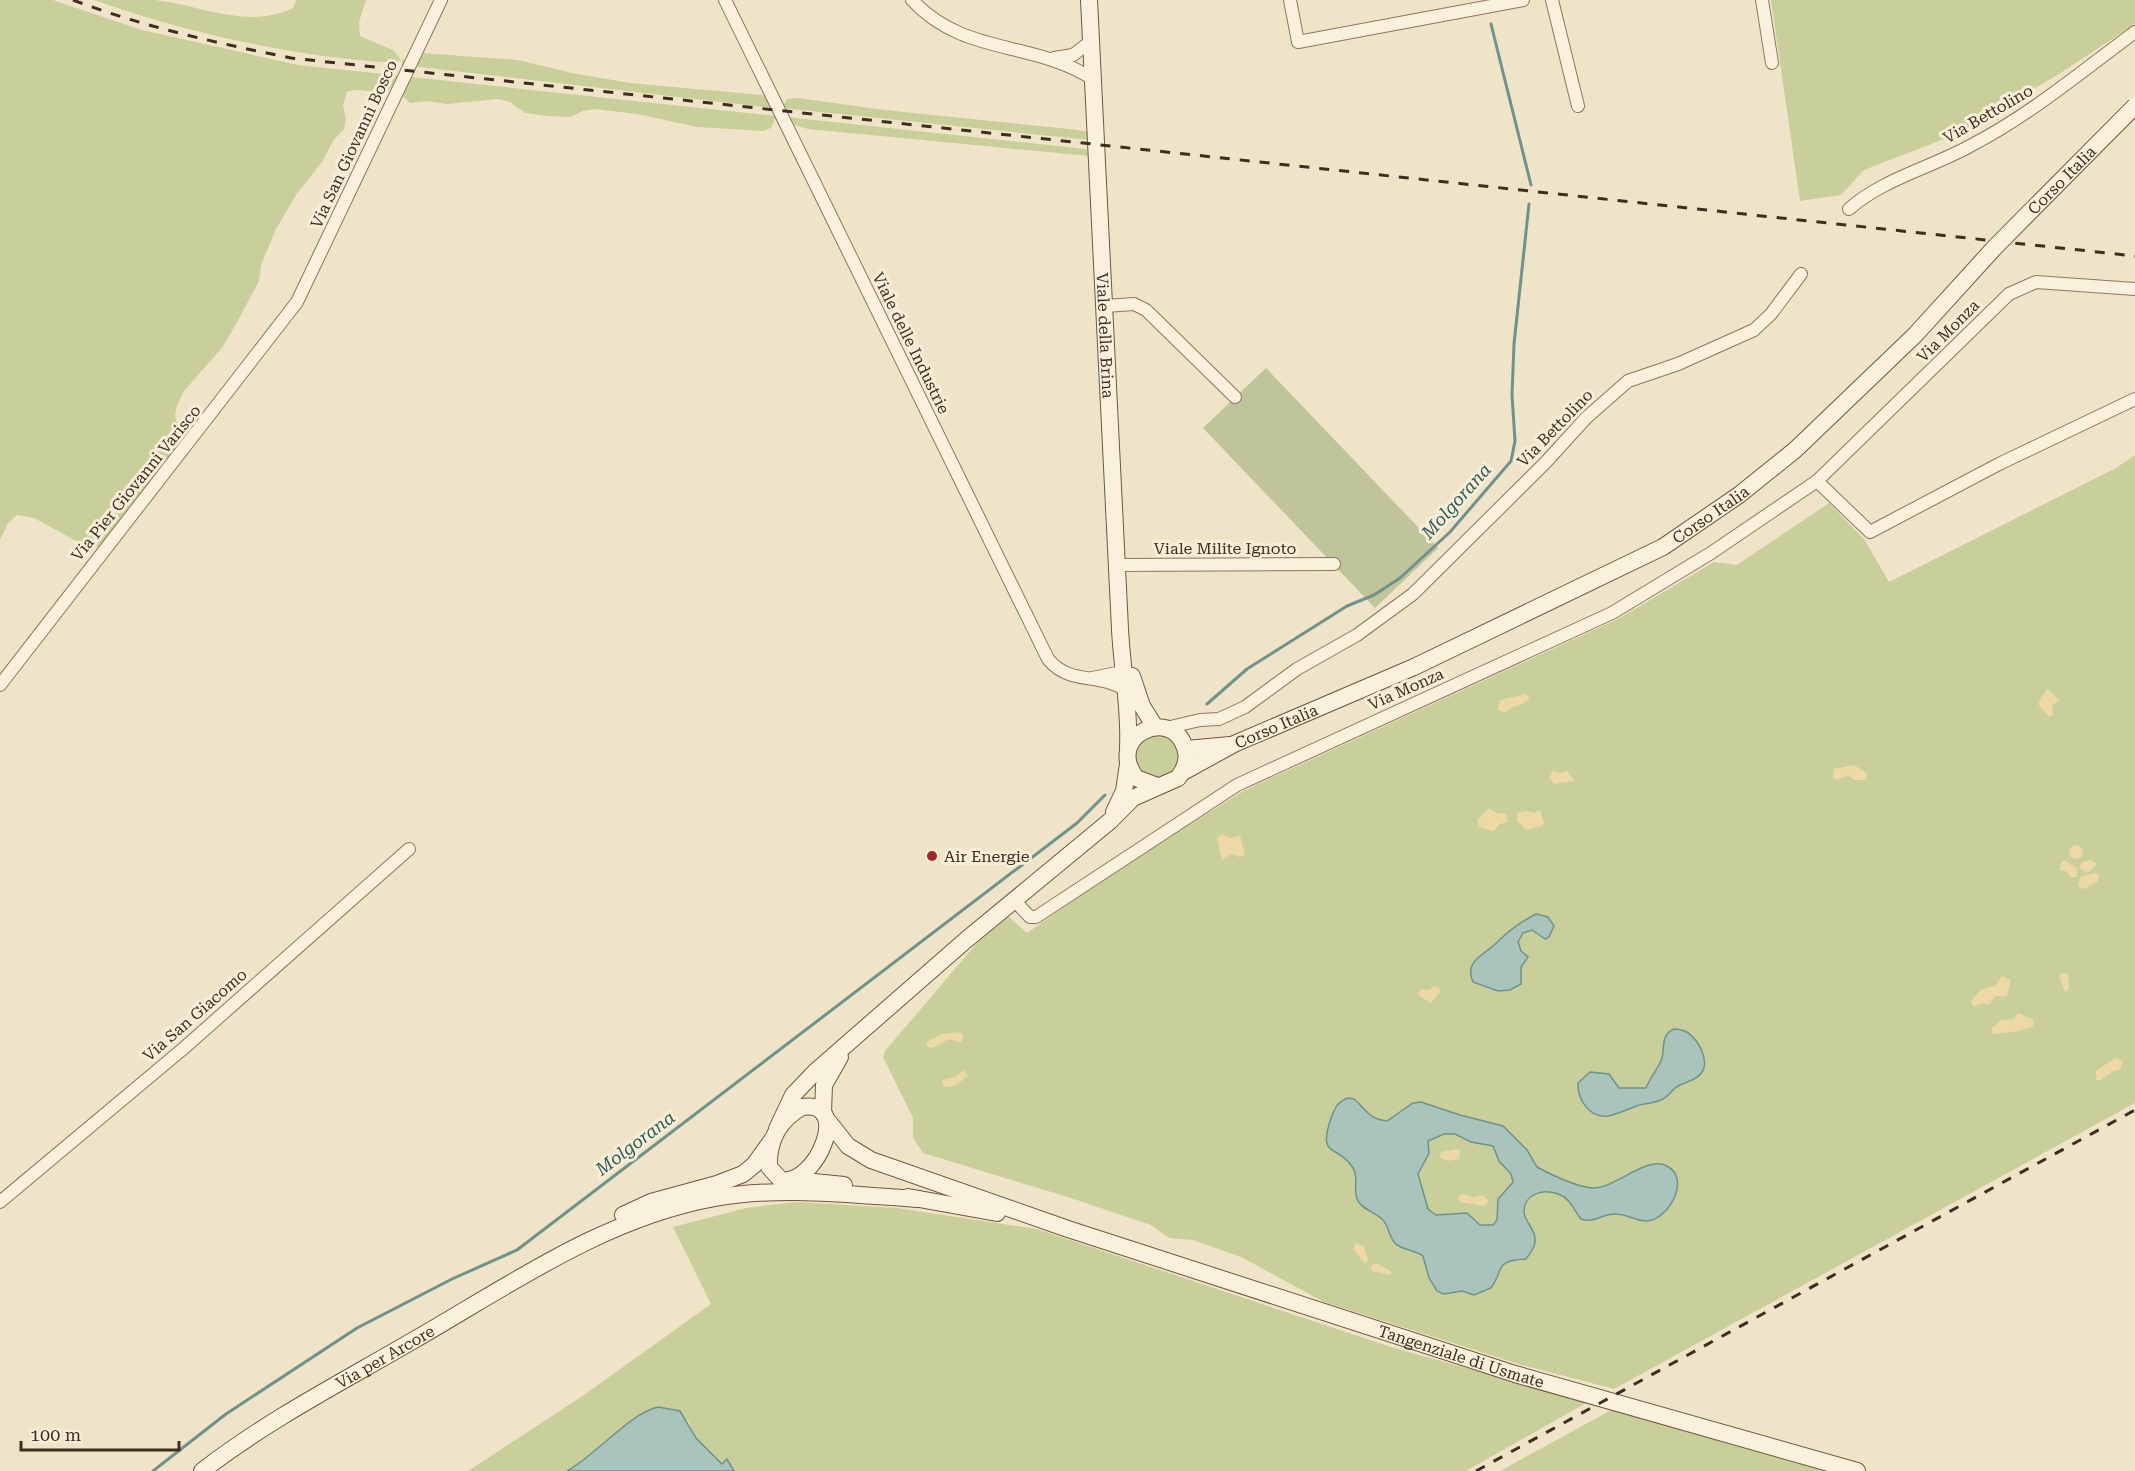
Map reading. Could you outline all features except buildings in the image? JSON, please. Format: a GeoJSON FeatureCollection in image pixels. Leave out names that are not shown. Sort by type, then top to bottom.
{"type":"FeatureCollection","features":[{"type":"Feature","properties":{"kind":"main road","name":"Viale della Brina"},"geometry":{"type":"LineString","coordinates":[[1089,0],[1122,672],[1130,691],[1160,728]]}},
{"type":"Feature","properties":{"kind":"main road","name":"Corso Italia"},"geometry":{"type":"LineString","coordinates":[[1183,772],[1234,744],[1414,667],[1663,547],[1739,495],[1795,450],[1915,334],[1996,246],[2135,106]]}},
{"type":"Feature","properties":{"kind":"main road","name":"Viale della Brina"},"geometry":{"type":"LineString","coordinates":[[1110,821],[1124,790],[1128,756],[1130,691],[1120,629]]}},
{"type":"Feature","properties":{"kind":"main road"},"geometry":{"type":"LineString","coordinates":[[1157,786],[1142,782],[1128,756],[1138,734],[1160,728],[1184,746],[1234,744]]}},
{"type":"Feature","properties":{"kind":"main road"},"geometry":{"type":"LineString","coordinates":[[1068,1229],[1025,1218],[836,1184],[788,1180],[769,1167],[775,1135],[793,1095],[850,1042],[1014,900],[1110,821],[1133,798],[1157,786],[1172,783],[1183,772],[1184,746]]}},
{"type":"Feature","properties":{"kind":"main road"},"geometry":{"type":"LineString","coordinates":[[573,1248],[639,1218],[738,1189],[788,1180],[804,1173],[822,1147],[828,1130],[823,1092],[826,1080],[850,1042]]}},
{"type":"Feature","properties":{"kind":"main road"},"geometry":{"type":"LineString","coordinates":[[573,1248],[591,1233],[640,1206],[743,1174],[754,1165],[775,1135],[802,1107],[814,1107],[848,1146],[871,1160],[1068,1229]]}},
{"type":"Feature","properties":{"kind":"main road"},"geometry":{"type":"LineString","coordinates":[[688,1204],[736,1195],[786,1193],[918,1199]]}},
{"type":"Feature","properties":{"kind":"main road","name":"Tangenziale di Usmate"},"geometry":{"type":"LineString","coordinates":[[1068,1229],[1515,1374],[1857,1471]]}},
{"type":"Feature","properties":{"kind":"main road","name":"Via per Arcore"},"geometry":{"type":"LineString","coordinates":[[202,1471],[244,1438],[573,1248]]}},
{"type":"Feature","properties":{"kind":"street","name":"Via San Giovanni Bosco"},"geometry":{"type":"LineString","coordinates":[[297,302],[441,0]]}},
{"type":"Feature","properties":{"kind":"street","name":"Viale delle Industrie"},"geometry":{"type":"LineString","coordinates":[[725,0],[1048,659],[1057,669],[1071,676],[1108,682],[1130,691]]}},
{"type":"Feature","properties":{"kind":"street"},"geometry":{"type":"LineString","coordinates":[[912,0],[934,20],[962,37],[1053,58],[1093,79]]}},
{"type":"Feature","properties":{"kind":"street"},"geometry":{"type":"LineString","coordinates":[[1290,0],[1298,42],[1523,0]]}},
{"type":"Feature","properties":{"kind":"street"},"geometry":{"type":"LineString","coordinates":[[1552,0],[1578,106]]}},
{"type":"Feature","properties":{"kind":"street"},"geometry":{"type":"LineString","coordinates":[[1762,0],[1772,63]]}},
{"type":"Feature","properties":{"kind":"street","name":"Via Bettolino"},"geometry":{"type":"LineString","coordinates":[[1849,209],[1865,195],[1969,147],[2040,104],[2135,32]]}},
{"type":"Feature","properties":{"kind":"street"},"geometry":{"type":"LineString","coordinates":[[1053,58],[1073,55],[1090,42]]}},
{"type":"Feature","properties":{"kind":"street","name":"Via Bettolino"},"geometry":{"type":"LineString","coordinates":[[1160,728],[1194,721],[1220,719],[1245,707],[1267,689],[1357,635],[1413,594],[1546,462],[1586,418],[1628,381],[1678,364],[1754,330],[1771,314],[1801,274]]}},
{"type":"Feature","properties":{"kind":"street","name":"Via Monza"},"geometry":{"type":"LineString","coordinates":[[1014,900],[1030,917],[1036,916],[1237,785],[1612,613],[1711,553],[1817,481],[2009,294],[2036,282],[2135,289]]}},
{"type":"Feature","properties":{"kind":"street","name":"Via Pier Giovanni Varisco"},"geometry":{"type":"LineString","coordinates":[[0,685],[297,302]]}},
{"type":"Feature","properties":{"kind":"street"},"geometry":{"type":"LineString","coordinates":[[1105,306],[1134,304],[1146,310],[1235,397]]}},
{"type":"Feature","properties":{"kind":"street"},"geometry":{"type":"LineString","coordinates":[[1817,481],[1870,532],[1999,464],[2135,399]]}},
{"type":"Feature","properties":{"kind":"street","name":"Viale Milite Ignoto"},"geometry":{"type":"LineString","coordinates":[[1116,565],[1334,564]]}},
{"type":"Feature","properties":{"kind":"street","name":"Viale delle Industrie"},"geometry":{"type":"LineString","coordinates":[[1088,679],[1122,672]]}},
{"type":"Feature","properties":{"kind":"street"},"geometry":{"type":"LineString","coordinates":[[1184,746],[1194,721]]}},
{"type":"Feature","properties":{"kind":"street","name":"Via San Giacomo"},"geometry":{"type":"LineString","coordinates":[[0,1202],[184,1048],[409,849]]}},
{"type":"Feature","properties":{"kind":"green space"},"geometry":{"type":"Polygon","coordinates":[[[0,0],[53,0],[142,30],[298,65],[776,116],[771,128],[763,131],[697,127],[637,114],[595,109],[583,111],[571,117],[548,116],[525,113],[510,102],[498,99],[447,104],[427,101],[410,103],[393,87],[381,92],[353,90],[347,92],[343,105],[346,120],[344,129],[333,141],[322,162],[296,195],[276,229],[261,265],[259,281],[222,348],[184,391],[176,408],[175,417],[184,441],[101,547],[85,546],[34,518],[17,515],[8,523],[0,540],[0,0]]]}},
{"type":"Feature","properties":{"kind":"green space"},"geometry":{"type":"Polygon","coordinates":[[[94,0],[155,0],[224,14],[258,17],[293,8],[296,0],[366,0],[359,22],[360,36],[393,50],[401,60],[394,63],[356,60],[242,42],[167,23],[94,0]]]}},
{"type":"Feature","properties":{"kind":"green space"},"geometry":{"type":"Polygon","coordinates":[[[1771,0],[2135,0],[2135,24],[2059,74],[1952,136],[1864,170],[1841,195],[1800,201],[1771,0]]]}},
{"type":"Feature","properties":{"kind":"green space"},"geometry":{"type":"Polygon","coordinates":[[[421,53],[518,60],[572,73],[630,83],[762,95],[767,97],[772,108],[402,65],[402,59],[411,62],[421,53]]]}},
{"type":"Feature","properties":{"kind":"green space"},"geometry":{"type":"Polygon","coordinates":[[[798,98],[885,110],[1078,130],[1088,132],[1089,140],[782,108],[787,99],[798,98]]]}},
{"type":"Feature","properties":{"kind":"green space"},"geometry":{"type":"Polygon","coordinates":[[[786,117],[1086,149],[1089,156],[808,129],[792,124],[786,117]]]}},
{"type":"Feature","properties":{"kind":"green space"},"geometry":{"type":"Polygon","coordinates":[[[1266,368],[1438,548],[1375,608],[1203,428],[1266,368]]]}},
{"type":"Feature","properties":{"kind":"green space"},"geometry":{"type":"Polygon","coordinates":[[[2135,455],[2135,1103],[1614,1389],[1522,1365],[1324,1302],[1241,1257],[1193,1240],[1169,1238],[1151,1225],[923,1153],[913,1138],[913,1118],[883,1057],[885,1051],[977,943],[1008,916],[1027,933],[1121,867],[1245,790],[1618,619],[1714,562],[1737,565],[1829,503],[1864,539],[1889,582],[2116,468],[2135,455]]]}},
{"type":"Feature","properties":{"kind":"green space"},"geometry":{"type":"Polygon","coordinates":[[[1157,735],[1173,741],[1179,757],[1173,773],[1157,779],[1141,773],[1135,757],[1141,741],[1157,735]]]}},
{"type":"Feature","properties":{"kind":"green space"},"geometry":{"type":"Polygon","coordinates":[[[796,1202],[897,1208],[1037,1229],[1391,1347],[1588,1402],[1466,1471],[734,1471],[727,1459],[723,1465],[696,1438],[688,1420],[567,1471],[468,1471],[581,1397],[711,1304],[673,1227],[746,1208],[796,1202]]]}},
{"type":"Feature","properties":{"kind":"green space"},"geometry":{"type":"Polygon","coordinates":[[[1613,1409],[1827,1471],[1500,1471],[1613,1409]]]}},
{"type":"Feature","properties":{"kind":"sand"},"geometry":{"type":"Polygon","coordinates":[[[2047,689],[2060,700],[2052,705],[2053,715],[2049,717],[2038,704],[2047,689]]]}},
{"type":"Feature","properties":{"kind":"sand"},"geometry":{"type":"Polygon","coordinates":[[[1526,694],[1530,699],[1518,706],[1512,707],[1505,713],[1498,710],[1500,700],[1526,694]]]}},
{"type":"Feature","properties":{"kind":"sand"},"geometry":{"type":"Polygon","coordinates":[[[1854,765],[1867,773],[1866,780],[1854,780],[1848,775],[1838,780],[1833,778],[1834,769],[1854,765]]]}},
{"type":"Feature","properties":{"kind":"sand"},"geometry":{"type":"Polygon","coordinates":[[[1553,771],[1559,773],[1567,771],[1575,781],[1554,784],[1549,778],[1553,771]]]}},
{"type":"Feature","properties":{"kind":"sand"},"geometry":{"type":"Polygon","coordinates":[[[1489,808],[1497,813],[1506,814],[1508,822],[1500,824],[1493,831],[1479,827],[1477,821],[1489,808]]]}},
{"type":"Feature","properties":{"kind":"sand"},"geometry":{"type":"Polygon","coordinates":[[[1540,810],[1544,822],[1542,826],[1526,830],[1517,821],[1517,813],[1526,811],[1534,813],[1540,810]]]}},
{"type":"Feature","properties":{"kind":"sand"},"geometry":{"type":"Polygon","coordinates":[[[1221,834],[1231,838],[1240,836],[1245,855],[1239,857],[1232,854],[1222,860],[1217,839],[1221,834]]]}},
{"type":"Feature","properties":{"kind":"sand"},"geometry":{"type":"Polygon","coordinates":[[[2076,845],[2081,847],[2083,852],[2081,857],[2076,859],[2071,857],[2069,852],[2071,847],[2076,845]]]}},
{"type":"Feature","properties":{"kind":"sand"},"geometry":{"type":"Polygon","coordinates":[[[2064,860],[2077,868],[2077,877],[2071,877],[2066,871],[2060,870],[2060,864],[2064,860]]]}},
{"type":"Feature","properties":{"kind":"sand"},"geometry":{"type":"Polygon","coordinates":[[[2091,860],[2098,864],[2087,873],[2079,868],[2081,863],[2091,860]]]}},
{"type":"Feature","properties":{"kind":"sand"},"geometry":{"type":"Polygon","coordinates":[[[2095,873],[2099,875],[2098,881],[2084,889],[2080,888],[2078,883],[2081,877],[2095,873]]]}},
{"type":"Feature","properties":{"kind":"sand"},"geometry":{"type":"Polygon","coordinates":[[[2062,973],[2068,974],[2069,989],[2065,992],[2059,976],[2062,973]]]}},
{"type":"Feature","properties":{"kind":"sand"},"geometry":{"type":"Polygon","coordinates":[[[2002,976],[2011,980],[2007,996],[1995,996],[1989,1005],[1982,1003],[1974,1007],[1971,1002],[1976,995],[1987,987],[1995,986],[2002,976]]]}},
{"type":"Feature","properties":{"kind":"sand"},"geometry":{"type":"Polygon","coordinates":[[[1434,986],[1439,988],[1440,992],[1431,1003],[1418,995],[1421,989],[1429,990],[1434,986]]]}},
{"type":"Feature","properties":{"kind":"sand"},"geometry":{"type":"Polygon","coordinates":[[[2018,1013],[2034,1020],[2033,1026],[2020,1031],[1992,1034],[1992,1028],[2001,1020],[2014,1019],[2018,1013]]]}},
{"type":"Feature","properties":{"kind":"sand"},"geometry":{"type":"Polygon","coordinates":[[[959,1032],[964,1035],[961,1043],[949,1039],[932,1048],[926,1046],[928,1041],[942,1034],[959,1032]]]}},
{"type":"Feature","properties":{"kind":"sand"},"geometry":{"type":"Polygon","coordinates":[[[2115,1058],[2123,1060],[2120,1070],[2113,1071],[2101,1080],[2096,1080],[2096,1071],[2115,1058]]]}},
{"type":"Feature","properties":{"kind":"sand"},"geometry":{"type":"Polygon","coordinates":[[[963,1070],[968,1075],[962,1080],[953,1086],[943,1086],[942,1080],[956,1077],[963,1070]]]}},
{"type":"Feature","properties":{"kind":"sand"},"geometry":{"type":"Polygon","coordinates":[[[1456,1149],[1460,1151],[1459,1159],[1448,1161],[1440,1157],[1441,1152],[1456,1149]]]}},
{"type":"Feature","properties":{"kind":"sand"},"geometry":{"type":"Polygon","coordinates":[[[1461,1194],[1474,1197],[1483,1195],[1489,1202],[1485,1206],[1460,1202],[1458,1197],[1461,1194]]]}},
{"type":"Feature","properties":{"kind":"sand"},"geometry":{"type":"Polygon","coordinates":[[[1356,1243],[1364,1247],[1368,1260],[1365,1264],[1353,1249],[1356,1243]]]}},
{"type":"Feature","properties":{"kind":"sand"},"geometry":{"type":"Polygon","coordinates":[[[1376,1263],[1391,1271],[1391,1275],[1372,1271],[1371,1266],[1376,1263]]]}},
{"type":"Feature","properties":{"kind":"water"},"geometry":{"type":"Polygon","coordinates":[[[1536,914],[1548,917],[1554,926],[1549,937],[1545,939],[1532,930],[1523,933],[1518,942],[1521,951],[1528,957],[1521,967],[1521,984],[1510,990],[1498,991],[1473,982],[1471,969],[1476,960],[1523,921],[1536,914]]]}},
{"type":"Feature","properties":{"kind":"water"},"geometry":{"type":"Polygon","coordinates":[[[1674,1029],[1687,1032],[1699,1045],[1704,1062],[1700,1075],[1678,1086],[1663,1099],[1612,1115],[1602,1116],[1586,1107],[1578,1089],[1578,1083],[1590,1072],[1609,1074],[1619,1088],[1646,1088],[1662,1058],[1664,1040],[1674,1029]]]}},
{"type":"Feature","properties":{"kind":"water"},"geometry":{"type":"Polygon","coordinates":[[[1348,1098],[1354,1099],[1371,1116],[1381,1120],[1387,1121],[1413,1103],[1421,1102],[1503,1126],[1527,1150],[1537,1167],[1564,1180],[1586,1187],[1602,1187],[1650,1165],[1667,1166],[1674,1172],[1677,1179],[1675,1195],[1666,1211],[1652,1220],[1643,1221],[1616,1214],[1594,1219],[1581,1219],[1567,1199],[1558,1194],[1545,1192],[1533,1195],[1528,1199],[1524,1212],[1535,1241],[1526,1259],[1504,1264],[1491,1288],[1474,1295],[1462,1291],[1444,1294],[1437,1291],[1429,1278],[1423,1256],[1398,1245],[1391,1237],[1384,1221],[1359,1202],[1353,1168],[1347,1160],[1328,1146],[1326,1140],[1331,1118],[1341,1101],[1348,1098]],[[1444,1134],[1428,1141],[1429,1153],[1418,1174],[1428,1209],[1436,1215],[1467,1213],[1480,1225],[1493,1225],[1497,1220],[1498,1199],[1513,1182],[1511,1174],[1499,1161],[1493,1146],[1471,1142],[1455,1134],[1444,1134]]]}},
{"type":"Feature","properties":{"kind":"water"},"geometry":{"type":"Polygon","coordinates":[[[658,1407],[680,1411],[696,1438],[722,1464],[727,1459],[734,1471],[567,1471],[636,1417],[658,1407]]]}},
{"type":"Feature","properties":{"kind":"waterway","name":"Molgorana"},"geometry":{"type":"LineString","coordinates":[[1491,24],[1531,185]]}},
{"type":"Feature","properties":{"kind":"waterway","name":"Molgorana"},"geometry":{"type":"LineString","coordinates":[[1207,704],[1247,669],[1347,606],[1374,595],[1400,578],[1450,532],[1511,461],[1515,441],[1512,395],[1514,344],[1529,204]]}},
{"type":"Feature","properties":{"kind":"waterway","name":"Molgorana"},"geometry":{"type":"LineString","coordinates":[[153,1471],[226,1414],[357,1328],[452,1279],[517,1250],[1077,823],[1105,795]]}},
{"type":"Feature","properties":{"kind":"railway"},"geometry":{"type":"LineString","coordinates":[[73,0],[154,26],[291,58],[2135,256]]}},
{"type":"Feature","properties":{"kind":"railway"},"geometry":{"type":"LineString","coordinates":[[1476,1471],[2135,1110]]}},
{"type":"Feature","properties":{"kind":"place","name":"Air Energie"},"geometry":{"type":"Point","coordinates":[932,856]}}]}
